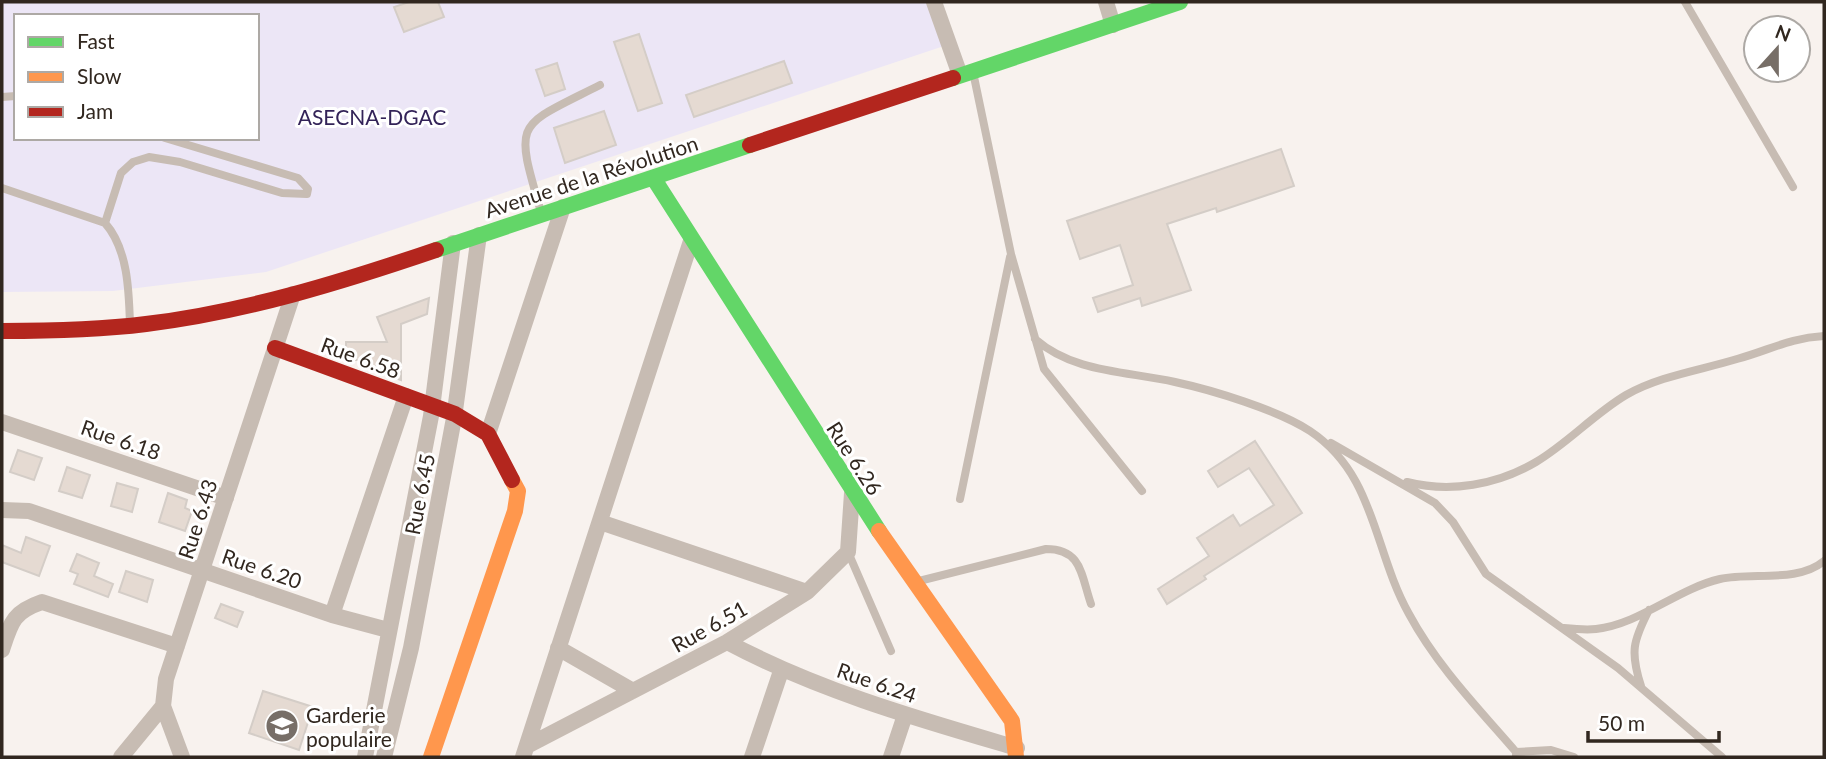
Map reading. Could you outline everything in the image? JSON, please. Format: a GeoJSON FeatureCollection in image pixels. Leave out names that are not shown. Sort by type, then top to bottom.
{"type":"FeatureCollection","features":[{"type":"Feature","properties":{"kind":"street"},"geometry":{"type":"LineString","coordinates":[[934,2],[966,73]]}},
{"type":"Feature","properties":{"kind":"street"},"geometry":{"type":"LineString","coordinates":[[1106,2],[1113,24]]}},
{"type":"Feature","properties":{"kind":"street","name":"Avenue de la Révolution"},"geometry":{"type":"LineString","coordinates":[[2,331],[35,333],[130,328],[224,313],[293,294],[654,179],[1180,2]]}},
{"type":"Feature","properties":{"kind":"street","name":"Rue 6.26"},"geometry":{"type":"LineString","coordinates":[[654,179],[852,493],[1012,721],[1017,753]]}},
{"type":"Feature","properties":{"kind":"street"},"geometry":{"type":"LineString","coordinates":[[431,757],[515,511],[518,491],[488,434],[563,207]]}},
{"type":"Feature","properties":{"kind":"street","name":"Rue 6.45"},"geometry":{"type":"LineString","coordinates":[[384,757],[417,619],[455,414],[479,235]]}},
{"type":"Feature","properties":{"kind":"street"},"geometry":{"type":"LineString","coordinates":[[525,752],[691,241]]}},
{"type":"Feature","properties":{"kind":"street","name":"Rue 6.45"},"geometry":{"type":"LineString","coordinates":[[365,757],[432,406],[453,243]]}},
{"type":"Feature","properties":{"kind":"street","name":"Rue 6.43"},"geometry":{"type":"LineString","coordinates":[[182,757],[163,706],[166,680],[293,294]]}},
{"type":"Feature","properties":{"kind":"street","name":"Rue 6.58"},"geometry":{"type":"LineString","coordinates":[[275,348],[455,414],[488,434]]}},
{"type":"Feature","properties":{"kind":"street"},"geometry":{"type":"LineString","coordinates":[[332,615],[405,396]]}},
{"type":"Feature","properties":{"kind":"street","name":"Rue 6.18"},"geometry":{"type":"LineString","coordinates":[[2,422],[226,498]]}},
{"type":"Feature","properties":{"kind":"street"},"geometry":{"type":"LineString","coordinates":[[848,552],[852,493]]}},
{"type":"Feature","properties":{"kind":"street","name":"Rue 6.20"},"geometry":{"type":"LineString","coordinates":[[2,510],[29,511],[332,615],[389,624],[417,619]]}},
{"type":"Feature","properties":{"kind":"street"},"geometry":{"type":"LineString","coordinates":[[411,513],[436,516]]}},
{"type":"Feature","properties":{"kind":"street"},"geometry":{"type":"LineString","coordinates":[[600,522],[807,592]]}},
{"type":"Feature","properties":{"kind":"street","name":"Rue 6.51"},"geometry":{"type":"LineString","coordinates":[[525,752],[727,642],[807,592],[848,552]]}},
{"type":"Feature","properties":{"kind":"street"},"geometry":{"type":"LineString","coordinates":[[2,650],[10,623],[24,608],[42,601],[177,646]]}},
{"type":"Feature","properties":{"kind":"street","name":"Rue 6.24"},"geometry":{"type":"LineString","coordinates":[[727,642],[781,671],[1017,753]]}},
{"type":"Feature","properties":{"kind":"street"},"geometry":{"type":"LineString","coordinates":[[558,648],[633,691]]}},
{"type":"Feature","properties":{"kind":"street"},"geometry":{"type":"LineString","coordinates":[[752,757],[781,671]]}},
{"type":"Feature","properties":{"kind":"street"},"geometry":{"type":"LineString","coordinates":[[121,757],[163,706]]}},
{"type":"Feature","properties":{"kind":"street"},"geometry":{"type":"LineString","coordinates":[[891,757],[905,715]]}},
{"type":"Feature","properties":{"kind":"lane"},"geometry":{"type":"LineString","coordinates":[[1685,2],[1793,187]]}},
{"type":"Feature","properties":{"kind":"lane"},"geometry":{"type":"LineString","coordinates":[[966,73],[1011,254],[1044,369],[1142,491]]}},
{"type":"Feature","properties":{"kind":"lane"},"geometry":{"type":"LineString","coordinates":[[541,215],[524,152],[525,131],[538,117],[600,85]]}},
{"type":"Feature","properties":{"kind":"lane"},"geometry":{"type":"LineString","coordinates":[[105,223],[121,173],[133,162],[149,157],[180,162],[282,193],[307,194],[309,189],[298,178],[173,140]]}},
{"type":"Feature","properties":{"kind":"lane"},"geometry":{"type":"LineString","coordinates":[[2,188],[105,223],[116,236],[122,256],[130,328]]}},
{"type":"Feature","properties":{"kind":"lane"},"geometry":{"type":"LineString","coordinates":[[960,499],[1011,254]]}},
{"type":"Feature","properties":{"kind":"lane"},"geometry":{"type":"LineString","coordinates":[[1398,479],[1428,487],[1456,488],[1482,483],[1535,462],[1626,395],[1655,382],[1745,357],[1796,337],[1824,336]]}},
{"type":"Feature","properties":{"kind":"lane"},"geometry":{"type":"LineString","coordinates":[[1035,338],[1049,351],[1080,365],[1176,382],[1242,401],[1307,429],[1398,479],[1435,503],[1452,522],[1486,574],[1641,686],[1722,757]]}},
{"type":"Feature","properties":{"kind":"lane"},"geometry":{"type":"LineString","coordinates":[[1307,429],[1332,448],[1351,469],[1364,494],[1381,550],[1408,612],[1440,665],[1516,755],[1551,750],[1574,757]]}},
{"type":"Feature","properties":{"kind":"lane"},"geometry":{"type":"LineString","coordinates":[[915,582],[1046,549],[1062,549],[1075,557],[1091,604]]}},
{"type":"Feature","properties":{"kind":"lane"},"geometry":{"type":"LineString","coordinates":[[848,552],[891,651]]}},
{"type":"Feature","properties":{"kind":"lane"},"geometry":{"type":"LineString","coordinates":[[1564,628],[1597,629],[1648,610],[1696,585],[1727,577],[1797,573],[1824,561]]}},
{"type":"Feature","properties":{"kind":"lane"},"geometry":{"type":"LineString","coordinates":[[1641,686],[1633,651],[1636,636],[1648,610]]}},
{"type":"Feature","properties":{"kind":"green space","name":"ASECNA-DGAC"},"geometry":{"type":"Polygon","coordinates":[[[2,2],[927,2],[944,46],[266,272],[113,291],[2,292],[2,2]]]}},
{"type":"Feature","properties":{"kind":"building"},"geometry":{"type":"Polygon","coordinates":[[[409,2],[438,2],[444,17],[404,32],[394,7],[409,2]]]}},
{"type":"Feature","properties":{"kind":"building"},"geometry":{"type":"Polygon","coordinates":[[[639,34],[662,103],[638,111],[614,42],[639,34]]]}},
{"type":"Feature","properties":{"kind":"building"},"geometry":{"type":"Polygon","coordinates":[[[784,61],[792,83],[694,117],[686,95],[784,61]]]}},
{"type":"Feature","properties":{"kind":"building"},"geometry":{"type":"Polygon","coordinates":[[[557,63],[565,89],[545,96],[536,70],[557,63]]]}},
{"type":"Feature","properties":{"kind":"building"},"geometry":{"type":"Polygon","coordinates":[[[604,111],[616,145],[565,163],[554,128],[604,111]]]}},
{"type":"Feature","properties":{"kind":"building"},"geometry":{"type":"Polygon","coordinates":[[[1281,149],[1294,186],[1217,212],[1216,208],[1167,224],[1191,290],[1142,306],[1140,298],[1098,312],[1093,298],[1133,285],[1120,245],[1080,259],[1067,221],[1281,149]]]}},
{"type":"Feature","properties":{"kind":"building"},"geometry":{"type":"Polygon","coordinates":[[[429,298],[427,314],[401,324],[401,380],[363,366],[365,360],[346,360],[346,342],[387,342],[377,317],[429,298]]]}},
{"type":"Feature","properties":{"kind":"building"},"geometry":{"type":"Polygon","coordinates":[[[1255,441],[1302,513],[1204,576],[1206,579],[1167,604],[1158,589],[1209,556],[1197,538],[1233,515],[1240,526],[1274,505],[1249,468],[1218,487],[1208,471],[1255,441]]]}},
{"type":"Feature","properties":{"kind":"building"},"geometry":{"type":"Polygon","coordinates":[[[18,450],[42,458],[34,480],[10,472],[18,450]]]}},
{"type":"Feature","properties":{"kind":"building"},"geometry":{"type":"Polygon","coordinates":[[[67,467],[90,475],[82,498],[59,491],[67,467]]]}},
{"type":"Feature","properties":{"kind":"building"},"geometry":{"type":"Polygon","coordinates":[[[117,483],[138,489],[132,512],[111,506],[117,483]]]}},
{"type":"Feature","properties":{"kind":"building"},"geometry":{"type":"Polygon","coordinates":[[[168,493],[187,500],[185,508],[192,511],[185,531],[159,522],[168,493]]]}},
{"type":"Feature","properties":{"kind":"building"},"geometry":{"type":"Polygon","coordinates":[[[26,537],[50,546],[39,576],[2,562],[2,545],[21,553],[26,537]]]}},
{"type":"Feature","properties":{"kind":"building"},"geometry":{"type":"Polygon","coordinates":[[[77,554],[99,563],[94,576],[113,584],[108,597],[74,584],[78,574],[70,571],[77,554]]]}},
{"type":"Feature","properties":{"kind":"building"},"geometry":{"type":"Polygon","coordinates":[[[126,571],[153,580],[147,602],[119,592],[126,571]]]}},
{"type":"Feature","properties":{"kind":"building"},"geometry":{"type":"Polygon","coordinates":[[[221,604],[243,612],[237,627],[215,618],[221,604]]]}},
{"type":"Feature","properties":{"kind":"building"},"geometry":{"type":"Polygon","coordinates":[[[263,691],[313,707],[299,750],[249,733],[263,691]]]}},
{"type":"Feature","properties":{"kind":"traffic: fast"},"geometry":{"type":"LineString","coordinates":[[953,78],[1180,2]]}},
{"type":"Feature","properties":{"kind":"traffic: fast"},"geometry":{"type":"LineString","coordinates":[[436,250],[750,145]]}},
{"type":"Feature","properties":{"kind":"traffic: fast"},"geometry":{"type":"LineString","coordinates":[[654,179],[879,531]]}},
{"type":"Feature","properties":{"kind":"traffic: slow"},"geometry":{"type":"LineString","coordinates":[[431,757],[515,511],[518,491],[512,480]]}},
{"type":"Feature","properties":{"kind":"traffic: slow"},"geometry":{"type":"LineString","coordinates":[[879,531],[1012,721],[1016,757]]}},
{"type":"Feature","properties":{"kind":"traffic: jam"},"geometry":{"type":"LineString","coordinates":[[750,145],[953,78]]}},
{"type":"Feature","properties":{"kind":"traffic: jam"},"geometry":{"type":"LineString","coordinates":[[2,331],[110,328],[183,319],[256,304],[436,250]]}},
{"type":"Feature","properties":{"kind":"traffic: jam"},"geometry":{"type":"LineString","coordinates":[[275,348],[455,414],[488,434],[512,480]]}},
{"type":"Feature","properties":{"kind":"place","name":"Garderie populaire"},"geometry":{"type":"Point","coordinates":[282,726]}}]}
